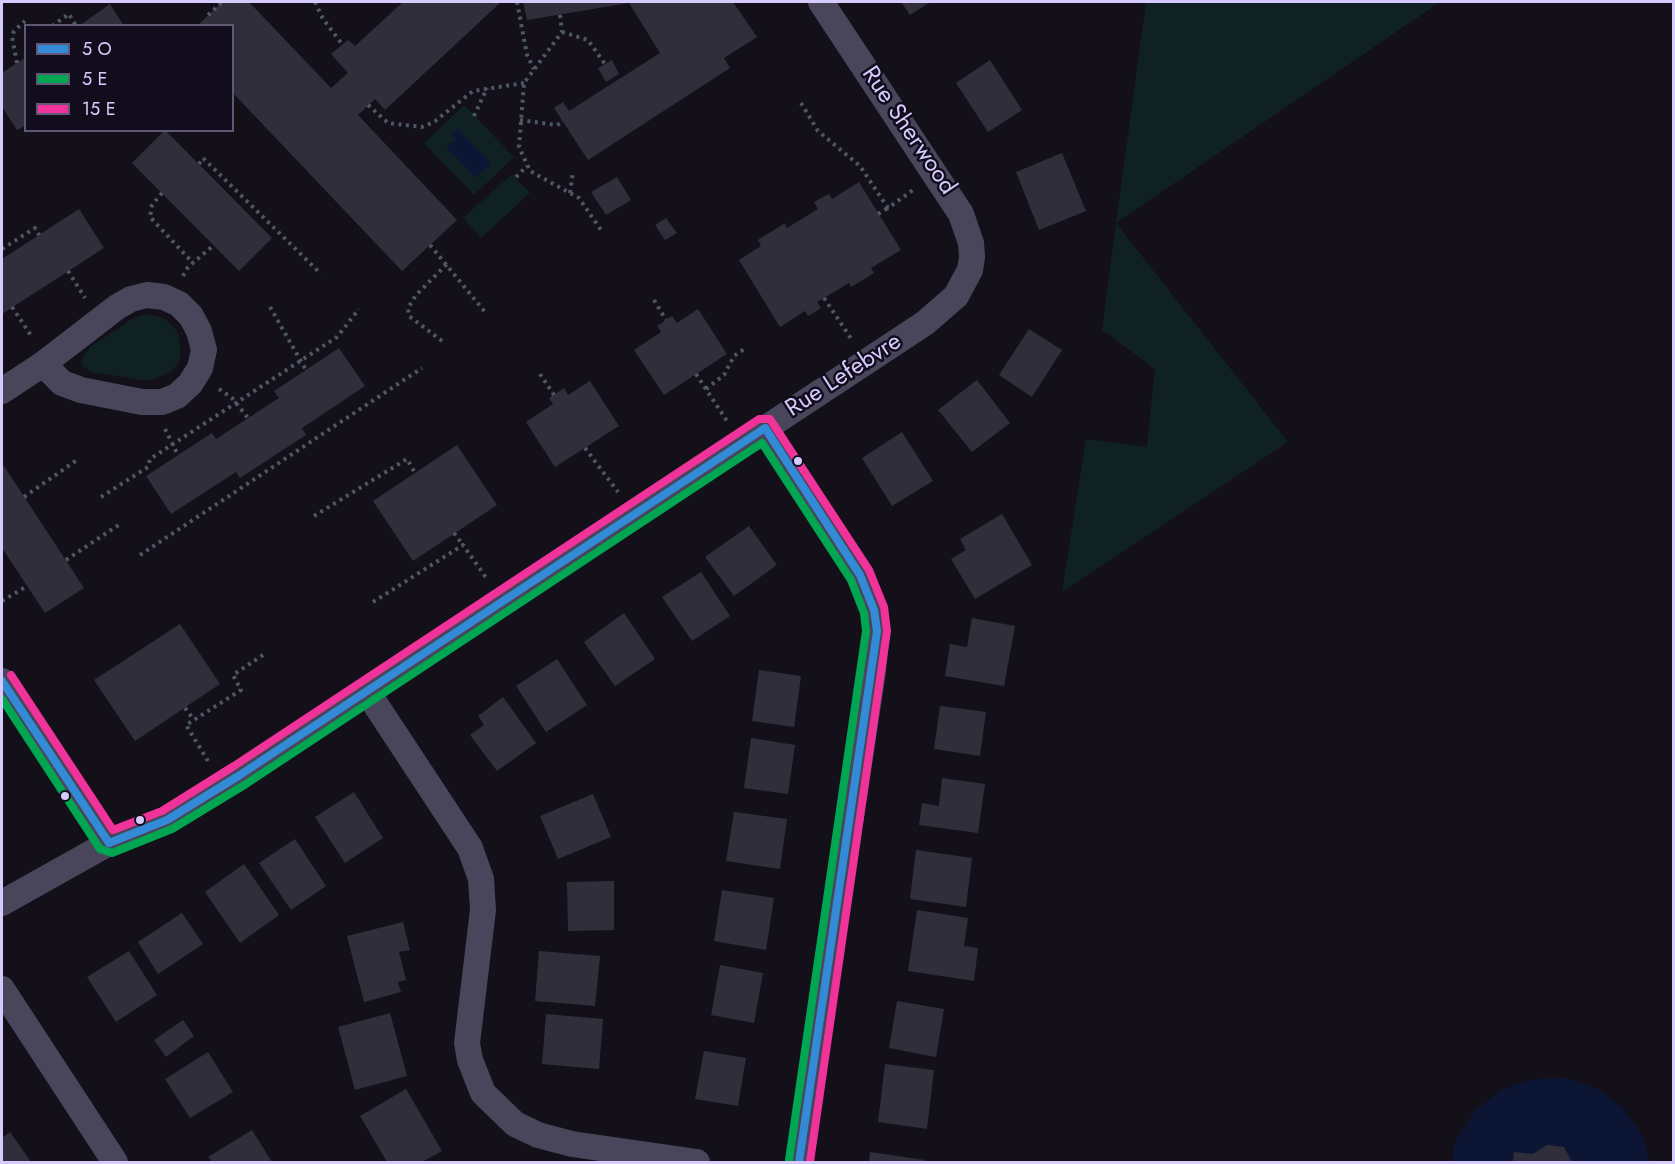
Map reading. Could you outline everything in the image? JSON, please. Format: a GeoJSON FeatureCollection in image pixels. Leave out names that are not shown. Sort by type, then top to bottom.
{"type":"FeatureCollection","features":[{"type":"Feature","properties":{"kind":"street","name":"Rue Sherwood"},"geometry":{"type":"LineString","coordinates":[[821,2],[954,200],[971,243],[970,270]]}},
{"type":"Feature","properties":{"kind":"street","name":"Rue Lefebvre"},"geometry":{"type":"LineString","coordinates":[[2,903],[109,843],[148,829],[187,809],[368,693],[925,323],[956,296],[970,270]]}},
{"type":"Feature","properties":{"kind":"street"},"geometry":{"type":"LineString","coordinates":[[2,391],[43,364],[117,307],[131,299],[147,295],[164,297],[179,304],[199,331],[204,350],[200,368],[190,384],[177,396],[162,402],[142,402],[81,390],[62,383],[43,364]]}},
{"type":"Feature","properties":{"kind":"street"},"geometry":{"type":"LineString","coordinates":[[765,428],[860,575],[874,610],[877,631],[872,683],[799,1162]]}},
{"type":"Feature","properties":{"kind":"street"},"geometry":{"type":"LineString","coordinates":[[2,681],[109,843]]}},
{"type":"Feature","properties":{"kind":"street"},"geometry":{"type":"LineString","coordinates":[[368,693],[470,848],[482,879],[481,933],[467,1029],[470,1060],[483,1093],[515,1124],[538,1135],[572,1144],[697,1162]]}},
{"type":"Feature","properties":{"kind":"street"},"geometry":{"type":"LineString","coordinates":[[2,989],[115,1162]]}},
{"type":"Feature","properties":{"kind":"path"},"geometry":{"type":"LineString","coordinates":[[208,15],[222,2]]}},
{"type":"Feature","properties":{"kind":"path"},"geometry":{"type":"LineString","coordinates":[[315,2],[323,19],[342,45]]}},
{"type":"Feature","properties":{"kind":"path"},"geometry":{"type":"LineString","coordinates":[[517,2],[527,55],[534,69]]}},
{"type":"Feature","properties":{"kind":"path"},"geometry":{"type":"LineString","coordinates":[[55,24],[69,14],[75,24]]}},
{"type":"Feature","properties":{"kind":"path"},"geometry":{"type":"LineString","coordinates":[[560,15],[562,32],[524,83],[519,147],[527,166],[579,198],[603,233]]}},
{"type":"Feature","properties":{"kind":"path"},"geometry":{"type":"LineString","coordinates":[[17,63],[12,37],[14,31],[25,21]]}},
{"type":"Feature","properties":{"kind":"path"},"geometry":{"type":"LineString","coordinates":[[562,32],[588,40],[606,64]]}},
{"type":"Feature","properties":{"kind":"path"},"geometry":{"type":"LineString","coordinates":[[368,105],[388,123],[422,127],[434,122],[473,92],[524,83]]}},
{"type":"Feature","properties":{"kind":"path"},"geometry":{"type":"LineString","coordinates":[[474,116],[487,88]]}},
{"type":"Feature","properties":{"kind":"path"},"geometry":{"type":"LineString","coordinates":[[801,103],[818,131],[860,166],[888,208]]}},
{"type":"Feature","properties":{"kind":"path"},"geometry":{"type":"LineString","coordinates":[[520,120],[556,125],[563,122]]}},
{"type":"Feature","properties":{"kind":"path"},"geometry":{"type":"LineString","coordinates":[[199,164],[203,158],[321,274]]}},
{"type":"Feature","properties":{"kind":"path"},"geometry":{"type":"LineString","coordinates":[[516,177],[527,166]]}},
{"type":"Feature","properties":{"kind":"path"},"geometry":{"type":"LineString","coordinates":[[570,193],[573,171]]}},
{"type":"Feature","properties":{"kind":"path"},"geometry":{"type":"LineString","coordinates":[[878,214],[918,186]]}},
{"type":"Feature","properties":{"kind":"path"},"geometry":{"type":"LineString","coordinates":[[162,193],[152,205],[150,217],[193,263]]}},
{"type":"Feature","properties":{"kind":"path"},"geometry":{"type":"LineString","coordinates":[[246,212],[253,206]]}},
{"type":"Feature","properties":{"kind":"path"},"geometry":{"type":"LineString","coordinates":[[2,249],[35,228],[39,235]]}},
{"type":"Feature","properties":{"kind":"path"},"geometry":{"type":"LineString","coordinates":[[180,282],[193,263],[214,245]]}},
{"type":"Feature","properties":{"kind":"path"},"geometry":{"type":"LineString","coordinates":[[430,245],[485,312]]}},
{"type":"Feature","properties":{"kind":"path"},"geometry":{"type":"LineString","coordinates":[[441,341],[409,316],[408,308],[416,295],[447,264]]}},
{"type":"Feature","properties":{"kind":"path"},"geometry":{"type":"LineString","coordinates":[[68,271],[86,299]]}},
{"type":"Feature","properties":{"kind":"path"},"geometry":{"type":"LineString","coordinates":[[824,298],[854,343]]}},
{"type":"Feature","properties":{"kind":"path"},"geometry":{"type":"LineString","coordinates":[[654,300],[666,320]]}},
{"type":"Feature","properties":{"kind":"path"},"geometry":{"type":"LineString","coordinates":[[12,307],[32,337]]}},
{"type":"Feature","properties":{"kind":"path"},"geometry":{"type":"LineString","coordinates":[[270,307],[306,370]]}},
{"type":"Feature","properties":{"kind":"path"},"geometry":{"type":"LineString","coordinates":[[101,497],[148,467],[150,459],[337,337],[359,309]]}},
{"type":"Feature","properties":{"kind":"path"},"geometry":{"type":"LineString","coordinates":[[706,389],[724,375],[734,356],[746,348]]}},
{"type":"Feature","properties":{"kind":"path"},"geometry":{"type":"LineString","coordinates":[[140,555],[422,368]]}},
{"type":"Feature","properties":{"kind":"path"},"geometry":{"type":"LineString","coordinates":[[540,374],[554,395]]}},
{"type":"Feature","properties":{"kind":"path"},"geometry":{"type":"LineString","coordinates":[[696,374],[729,424]]}},
{"type":"Feature","properties":{"kind":"path"},"geometry":{"type":"LineString","coordinates":[[210,384],[237,404],[248,418]]}},
{"type":"Feature","properties":{"kind":"path"},"geometry":{"type":"LineString","coordinates":[[162,419],[178,455]]}},
{"type":"Feature","properties":{"kind":"path"},"geometry":{"type":"LineString","coordinates":[[585,448],[622,497]]}},
{"type":"Feature","properties":{"kind":"path"},"geometry":{"type":"LineString","coordinates":[[314,516],[406,459],[415,473]]}},
{"type":"Feature","properties":{"kind":"path"},"geometry":{"type":"LineString","coordinates":[[24,497],[77,460]]}},
{"type":"Feature","properties":{"kind":"path"},"geometry":{"type":"LineString","coordinates":[[66,560],[120,524]]}},
{"type":"Feature","properties":{"kind":"path"},"geometry":{"type":"LineString","coordinates":[[454,533],[489,582]]}},
{"type":"Feature","properties":{"kind":"path"},"geometry":{"type":"LineString","coordinates":[[373,602],[463,545]]}},
{"type":"Feature","properties":{"kind":"path"},"geometry":{"type":"LineString","coordinates":[[2,601],[27,586]]}},
{"type":"Feature","properties":{"kind":"path"},"geometry":{"type":"LineString","coordinates":[[211,767],[186,725],[240,690],[233,675],[266,653]]}},
{"type":"Feature","properties":{"kind":"path"},"geometry":{"type":"LineString","coordinates":[[185,708],[194,720]]}},
{"type":"Feature","properties":{"kind":"shaded area"},"geometry":{"type":"Polygon","coordinates":[[[1146,2],[1440,2],[1116,223],[1146,2]]]}},
{"type":"Feature","properties":{"kind":"shaded area"},"geometry":{"type":"Polygon","coordinates":[[[464,105],[514,157],[474,195],[424,143],[464,105]]]}},
{"type":"Feature","properties":{"kind":"shaded area"},"geometry":{"type":"Polygon","coordinates":[[[512,174],[530,193],[481,238],[463,218],[512,174]]]}},
{"type":"Feature","properties":{"kind":"shaded area"},"geometry":{"type":"Polygon","coordinates":[[[1116,223],[1288,442],[1062,592],[1086,439],[1147,447],[1155,369],[1102,330],[1116,223]]]}},
{"type":"Feature","properties":{"kind":"shaded area"},"geometry":{"type":"Polygon","coordinates":[[[145,314],[164,318],[178,332],[181,353],[179,362],[171,372],[148,381],[92,372],[82,366],[81,361],[89,348],[133,318],[145,314]]]}},
{"type":"Feature","properties":{"kind":"water"},"geometry":{"type":"Polygon","coordinates":[[[457,128],[491,163],[475,178],[446,147],[456,139],[451,134],[457,128]]]}},
{"type":"Feature","properties":{"kind":"water"},"geometry":{"type":"Polygon","coordinates":[[[1567,1078],[1598,1089],[1623,1108],[1642,1135],[1650,1162],[1452,1162],[1455,1142],[1473,1113],[1500,1090],[1533,1079],[1567,1078]]]}},
{"type":"Feature","properties":{"kind":"building"},"geometry":{"type":"Polygon","coordinates":[[[222,2],[249,2],[331,88],[348,73],[331,54],[348,40],[355,46],[403,2],[501,2],[385,110],[375,99],[358,115],[457,220],[402,271],[234,94],[234,24],[199,24],[222,2]]]}},
{"type":"Feature","properties":{"kind":"building"},"geometry":{"type":"Polygon","coordinates":[[[523,2],[733,2],[757,37],[724,58],[730,68],[588,160],[554,108],[563,102],[569,111],[660,53],[629,3],[527,20],[523,2]]]}},
{"type":"Feature","properties":{"kind":"building"},"geometry":{"type":"Polygon","coordinates":[[[901,2],[930,2],[910,15],[901,2]]]}},
{"type":"Feature","properties":{"kind":"building"},"geometry":{"type":"Polygon","coordinates":[[[110,4],[123,24],[82,24],[110,4]]]}},
{"type":"Feature","properties":{"kind":"building"},"geometry":{"type":"Polygon","coordinates":[[[24,58],[24,126],[17,130],[2,107],[2,73],[24,58]]]}},
{"type":"Feature","properties":{"kind":"building"},"geometry":{"type":"Polygon","coordinates":[[[612,60],[619,74],[606,82],[598,68],[612,60]]]}},
{"type":"Feature","properties":{"kind":"building"},"geometry":{"type":"Polygon","coordinates":[[[990,60],[1022,110],[988,132],[956,83],[990,60]]]}},
{"type":"Feature","properties":{"kind":"building"},"geometry":{"type":"Polygon","coordinates":[[[163,132],[167,132],[272,238],[239,271],[132,163],[163,132]]]}},
{"type":"Feature","properties":{"kind":"building"},"geometry":{"type":"Polygon","coordinates":[[[1062,153],[1086,211],[1039,230],[1016,172],[1062,153]]]}},
{"type":"Feature","properties":{"kind":"building"},"geometry":{"type":"Polygon","coordinates":[[[617,177],[631,200],[606,215],[591,192],[617,177]]]}},
{"type":"Feature","properties":{"kind":"building"},"geometry":{"type":"Polygon","coordinates":[[[859,182],[901,250],[871,268],[874,273],[851,287],[849,283],[817,302],[821,308],[808,316],[805,311],[780,327],[739,260],[761,246],[758,240],[785,223],[787,228],[818,209],[814,202],[829,194],[832,199],[859,182]]]}},
{"type":"Feature","properties":{"kind":"building"},"geometry":{"type":"Polygon","coordinates":[[[79,209],[104,248],[2,314],[2,259],[79,209]]]}},
{"type":"Feature","properties":{"kind":"building"},"geometry":{"type":"Polygon","coordinates":[[[666,218],[677,233],[665,240],[655,225],[666,218]]]}},
{"type":"Feature","properties":{"kind":"building"},"geometry":{"type":"Polygon","coordinates":[[[698,309],[727,354],[664,395],[634,350],[661,332],[657,326],[672,316],[677,323],[698,309]]]}},
{"type":"Feature","properties":{"kind":"building"},"geometry":{"type":"Polygon","coordinates":[[[1029,329],[1062,350],[1032,397],[999,375],[1029,329]]]}},
{"type":"Feature","properties":{"kind":"building"},"geometry":{"type":"Polygon","coordinates":[[[339,348],[365,386],[302,428],[306,435],[240,478],[236,472],[171,514],[146,476],[212,433],[216,439],[279,398],[274,391],[339,348]]]}},
{"type":"Feature","properties":{"kind":"building"},"geometry":{"type":"Polygon","coordinates":[[[977,380],[1010,423],[972,452],[938,410],[977,380]]]}},
{"type":"Feature","properties":{"kind":"building"},"geometry":{"type":"Polygon","coordinates":[[[590,381],[619,426],[555,467],[526,422],[553,404],[549,398],[564,388],[568,395],[590,381]]]}},
{"type":"Feature","properties":{"kind":"building"},"geometry":{"type":"Polygon","coordinates":[[[902,432],[933,481],[892,506],[862,458],[902,432]]]}},
{"type":"Feature","properties":{"kind":"building"},"geometry":{"type":"Polygon","coordinates":[[[457,445],[497,505],[413,561],[373,501],[457,445]]]}},
{"type":"Feature","properties":{"kind":"building"},"geometry":{"type":"Polygon","coordinates":[[[2,463],[84,588],[45,613],[2,548],[2,463]]]}},
{"type":"Feature","properties":{"kind":"building"},"geometry":{"type":"Polygon","coordinates":[[[1002,514],[1032,565],[975,599],[951,559],[966,550],[960,539],[1002,514]]]}},
{"type":"Feature","properties":{"kind":"building"},"geometry":{"type":"Polygon","coordinates":[[[749,526],[777,565],[734,596],[705,557],[749,526]]]}},
{"type":"Feature","properties":{"kind":"building"},"geometry":{"type":"Polygon","coordinates":[[[701,572],[730,616],[692,641],[662,597],[701,572]]]}},
{"type":"Feature","properties":{"kind":"building"},"geometry":{"type":"Polygon","coordinates":[[[624,613],[655,659],[615,686],[584,642],[624,613]]]}},
{"type":"Feature","properties":{"kind":"building"},"geometry":{"type":"Polygon","coordinates":[[[972,618],[1015,626],[1004,686],[945,676],[950,644],[967,647],[972,618]]]}},
{"type":"Feature","properties":{"kind":"building"},"geometry":{"type":"Polygon","coordinates":[[[180,624],[220,684],[135,741],[94,680],[180,624]]]}},
{"type":"Feature","properties":{"kind":"building"},"geometry":{"type":"Polygon","coordinates":[[[557,659],[587,705],[546,732],[516,686],[557,659]]]}},
{"type":"Feature","properties":{"kind":"building"},"geometry":{"type":"Polygon","coordinates":[[[759,670],[801,676],[794,727],[752,721],[759,670]]]}},
{"type":"Feature","properties":{"kind":"building"},"geometry":{"type":"Polygon","coordinates":[[[503,697],[536,743],[497,771],[470,735],[484,725],[478,716],[503,697]]]}},
{"type":"Feature","properties":{"kind":"building"},"geometry":{"type":"Polygon","coordinates":[[[940,706],[986,712],[980,756],[934,749],[940,706]]]}},
{"type":"Feature","properties":{"kind":"building"},"geometry":{"type":"Polygon","coordinates":[[[751,738],[795,745],[788,794],[744,788],[751,738]]]}},
{"type":"Feature","properties":{"kind":"building"},"geometry":{"type":"Polygon","coordinates":[[[942,778],[985,784],[978,833],[919,825],[922,803],[939,806],[942,778]]]}},
{"type":"Feature","properties":{"kind":"building"},"geometry":{"type":"Polygon","coordinates":[[[354,792],[383,838],[345,863],[315,817],[354,792]]]}},
{"type":"Feature","properties":{"kind":"building"},"geometry":{"type":"Polygon","coordinates":[[[593,794],[611,837],[558,859],[540,816],[593,794]]]}},
{"type":"Feature","properties":{"kind":"building"},"geometry":{"type":"Polygon","coordinates":[[[734,812],[787,819],[780,869],[726,861],[734,812]]]}},
{"type":"Feature","properties":{"kind":"building"},"geometry":{"type":"Polygon","coordinates":[[[295,839],[326,886],[291,910],[259,863],[295,839]]]}},
{"type":"Feature","properties":{"kind":"building"},"geometry":{"type":"Polygon","coordinates":[[[916,850],[972,858],[966,907],[910,899],[916,850]]]}},
{"type":"Feature","properties":{"kind":"building"},"geometry":{"type":"Polygon","coordinates":[[[244,864],[279,915],[240,943],[205,892],[244,864]]]}},
{"type":"Feature","properties":{"kind":"building"},"geometry":{"type":"Polygon","coordinates":[[[614,881],[614,930],[568,931],[567,882],[614,881]]]}},
{"type":"Feature","properties":{"kind":"building"},"geometry":{"type":"Polygon","coordinates":[[[722,890],[774,898],[766,950],[714,941],[722,890]]]}},
{"type":"Feature","properties":{"kind":"building"},"geometry":{"type":"Polygon","coordinates":[[[917,910],[968,918],[964,946],[978,948],[974,981],[908,971],[917,910]]]}},
{"type":"Feature","properties":{"kind":"building"},"geometry":{"type":"Polygon","coordinates":[[[182,913],[203,944],[158,974],[138,942],[182,913]]]}},
{"type":"Feature","properties":{"kind":"building"},"geometry":{"type":"Polygon","coordinates":[[[403,922],[410,950],[399,952],[406,980],[398,982],[401,992],[364,1002],[347,936],[403,922]]]}},
{"type":"Feature","properties":{"kind":"building"},"geometry":{"type":"Polygon","coordinates":[[[129,951],[157,995],[116,1022],[87,977],[129,951]]]}},
{"type":"Feature","properties":{"kind":"building"},"geometry":{"type":"Polygon","coordinates":[[[539,951],[600,956],[595,1006],[535,1001],[539,951]]]}},
{"type":"Feature","properties":{"kind":"building"},"geometry":{"type":"Polygon","coordinates":[[[720,965],[763,973],[754,1023],[711,1015],[720,965]]]}},
{"type":"Feature","properties":{"kind":"building"},"geometry":{"type":"Polygon","coordinates":[[[897,1001],[944,1009],[936,1057],[889,1048],[897,1001]]]}},
{"type":"Feature","properties":{"kind":"building"},"geometry":{"type":"Polygon","coordinates":[[[390,1013],[407,1076],[355,1090],[338,1027],[390,1013]]]}},
{"type":"Feature","properties":{"kind":"building"},"geometry":{"type":"Polygon","coordinates":[[[546,1014],[603,1019],[599,1069],[542,1064],[546,1014]]]}},
{"type":"Feature","properties":{"kind":"building"},"geometry":{"type":"Polygon","coordinates":[[[183,1020],[194,1036],[166,1057],[154,1040],[183,1020]]]}},
{"type":"Feature","properties":{"kind":"building"},"geometry":{"type":"Polygon","coordinates":[[[704,1051],[746,1058],[738,1106],[695,1099],[704,1051]]]}},
{"type":"Feature","properties":{"kind":"building"},"geometry":{"type":"Polygon","coordinates":[[[208,1052],[233,1092],[190,1118],[165,1079],[208,1052]]]}},
{"type":"Feature","properties":{"kind":"building"},"geometry":{"type":"Polygon","coordinates":[[[885,1064],[934,1070],[927,1129],[878,1122],[885,1064]]]}},
{"type":"Feature","properties":{"kind":"building"},"geometry":{"type":"Polygon","coordinates":[[[406,1089],[442,1151],[422,1162],[387,1162],[360,1116],[406,1089]]]}},
{"type":"Feature","properties":{"kind":"building"},"geometry":{"type":"Polygon","coordinates":[[[252,1130],[272,1162],[212,1162],[208,1157],[252,1130]]]}},
{"type":"Feature","properties":{"kind":"building"},"geometry":{"type":"Polygon","coordinates":[[[10,1132],[31,1162],[2,1162],[2,1138],[10,1132]]]}},
{"type":"Feature","properties":{"kind":"building"},"geometry":{"type":"Polygon","coordinates":[[[1547,1145],[1564,1147],[1572,1162],[1513,1162],[1514,1152],[1533,1154],[1547,1145]]]}},
{"type":"Feature","properties":{"kind":"building"},"geometry":{"type":"Polygon","coordinates":[[[870,1152],[925,1160],[924,1162],[869,1162],[870,1152]]]}},
{"type":"Feature","properties":{"kind":"transit line"},"geometry":{"type":"LineString","coordinates":[[11,675],[113,830],[162,811],[234,766],[759,419],[770,419],[869,570],[884,607],[887,631],[810,1162]]}},
{"type":"Feature","properties":{"kind":"transit line"},"geometry":{"type":"LineString","coordinates":[[2,681],[109,843],[167,820],[240,775],[765,428],[860,575],[874,610],[877,631],[799,1162]]}},
{"type":"Feature","properties":{"kind":"transit line"},"geometry":{"type":"LineString","coordinates":[[2,699],[100,849],[112,853],[172,829],[246,784],[762,443],[851,580],[864,613],[866,631],[789,1160]]}}]}
